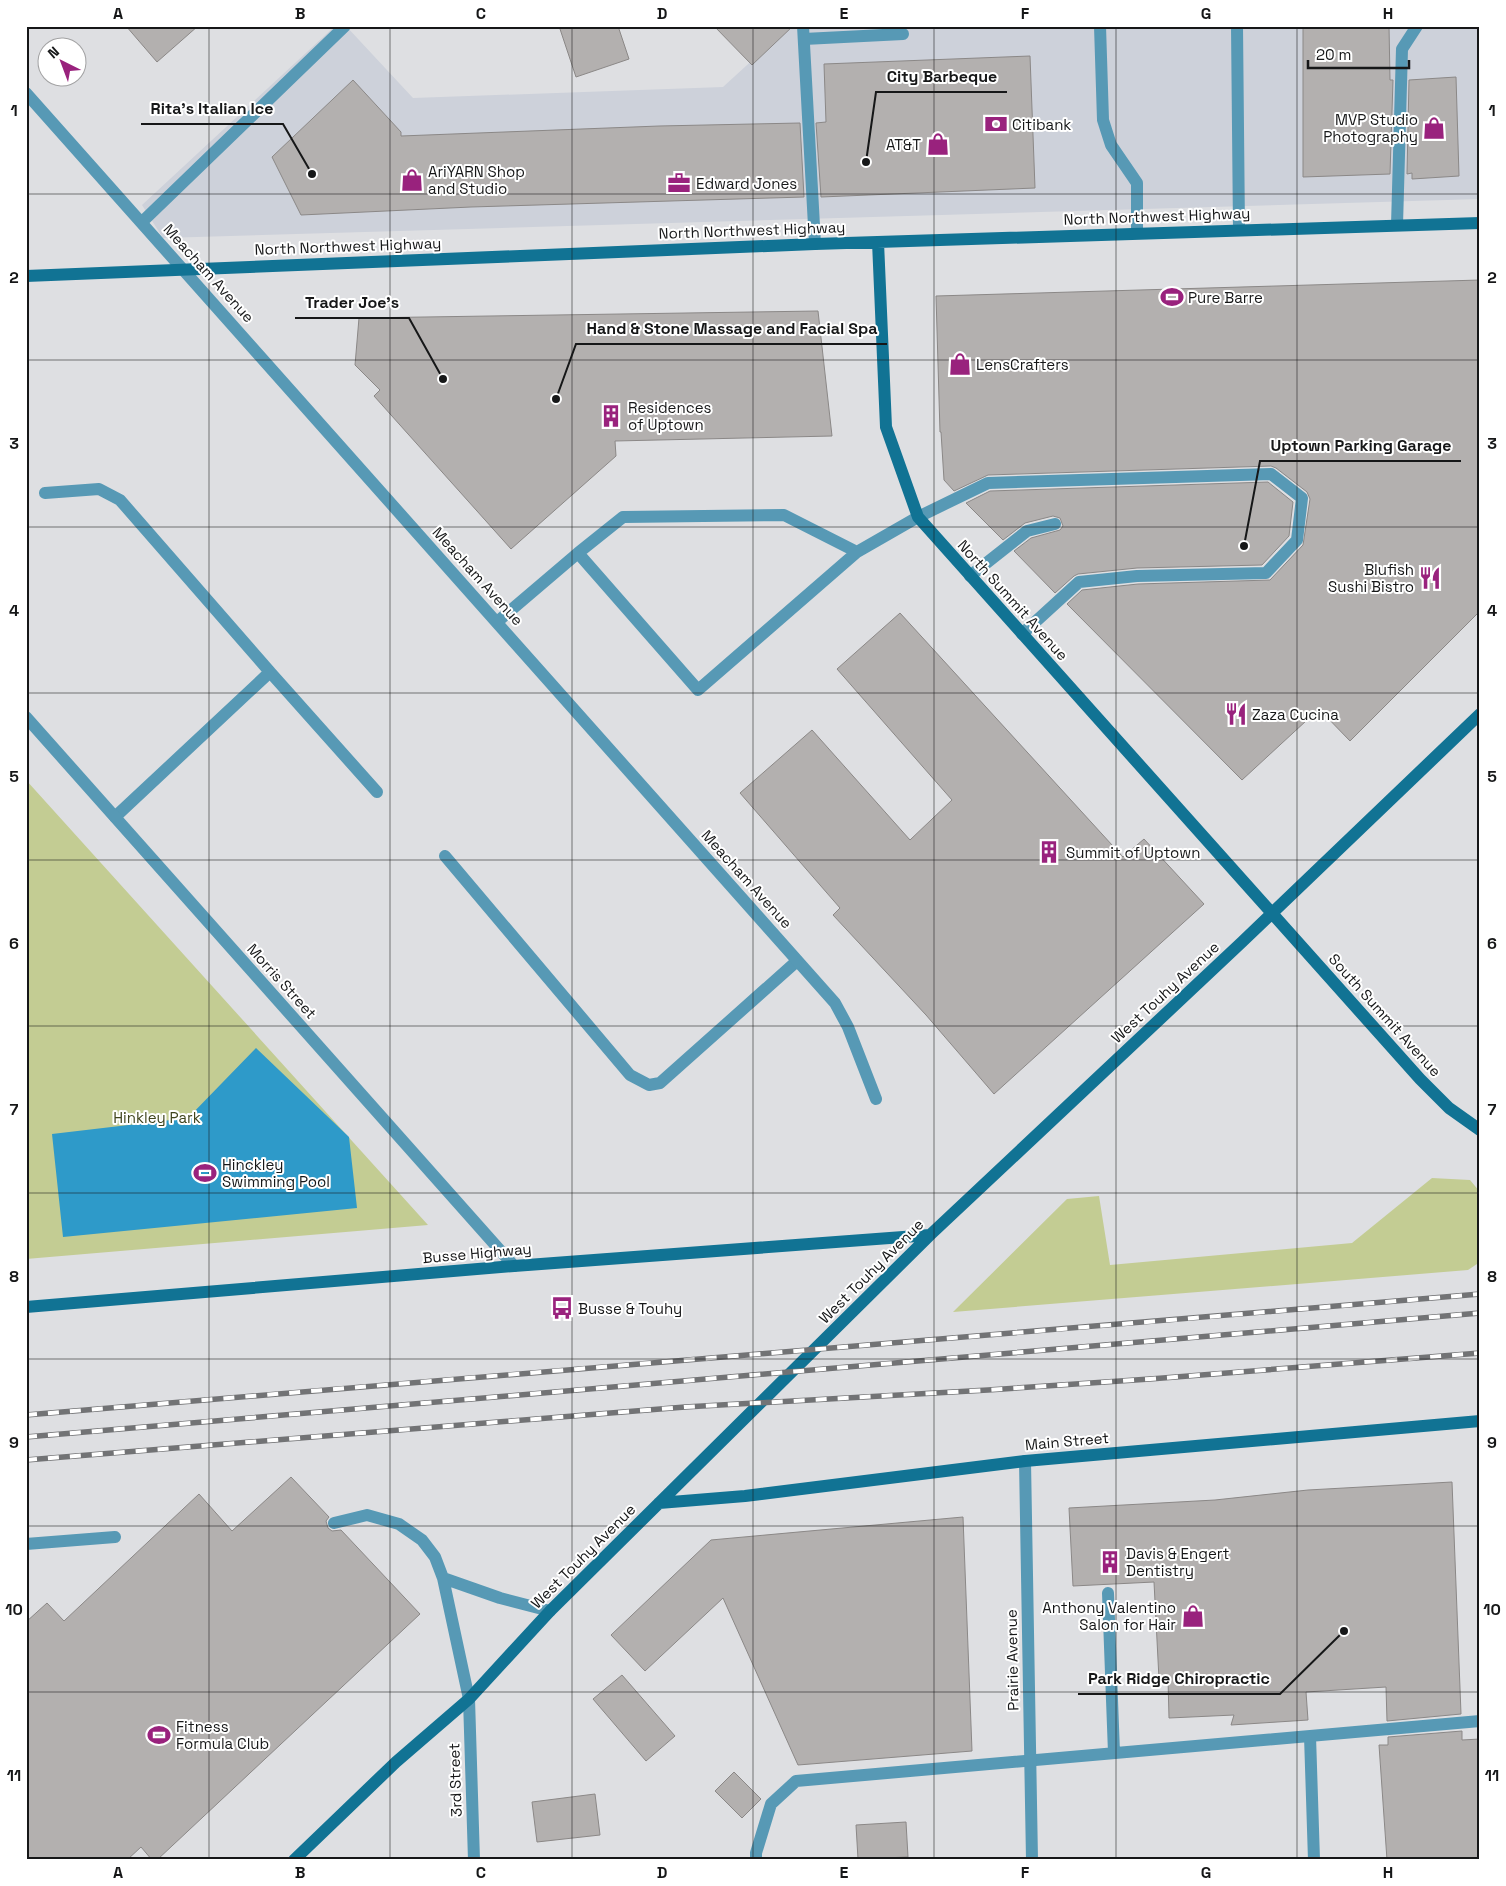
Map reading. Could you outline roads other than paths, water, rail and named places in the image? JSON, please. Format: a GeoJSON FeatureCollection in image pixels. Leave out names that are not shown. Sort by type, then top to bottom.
{"type":"FeatureCollection","features":[{"type":"Feature","properties":{"kind":"main road","name":"North Northwest Highway"},"geometry":{"type":"LineString","coordinates":[[26,276],[815,244],[1480,222]]}},
{"type":"Feature","properties":{"kind":"main road","name":"North Summit Avenue"},"geometry":{"type":"LineString","coordinates":[[878,242],[886,427],[918,517],[1273,913]]}},
{"type":"Feature","properties":{"kind":"main road","name":"West Touhy Avenue"},"geometry":{"type":"LineString","coordinates":[[294,1860],[396,1762],[469,1699],[550,1611],[930,1235],[1273,913],[1480,714]]}},
{"type":"Feature","properties":{"kind":"main road","name":"South Summit Avenue"},"geometry":{"type":"LineString","coordinates":[[1273,913],[1433,1093],[1449,1108],[1480,1130]]}},
{"type":"Feature","properties":{"kind":"main road","name":"Busse Highway"},"geometry":{"type":"LineString","coordinates":[[26,1307],[514,1266],[930,1235]]}},
{"type":"Feature","properties":{"kind":"main road","name":"Main Street"},"geometry":{"type":"LineString","coordinates":[[659,1503],[745,1496],[1025,1461],[1480,1421]]}},
{"type":"Feature","properties":{"kind":"street"},"geometry":{"type":"LineString","coordinates":[[142,222],[345,26]]}},
{"type":"Feature","properties":{"kind":"street"},"geometry":{"type":"LineString","coordinates":[[1100,26],[1103,120],[1111,145],[1137,183],[1136,233]]}},
{"type":"Feature","properties":{"kind":"street"},"geometry":{"type":"LineString","coordinates":[[1237,26],[1239,230]]}},
{"type":"Feature","properties":{"kind":"street"},"geometry":{"type":"LineString","coordinates":[[1398,225],[1402,49],[1417,26]]}},
{"type":"Feature","properties":{"kind":"street"},"geometry":{"type":"LineString","coordinates":[[815,244],[803,32],[903,34]]}},
{"type":"Feature","properties":{"kind":"street","name":"Meacham Avenue"},"geometry":{"type":"LineString","coordinates":[[26,93],[835,1003],[844,1019],[876,1099]]}},
{"type":"Feature","properties":{"kind":"street"},"geometry":{"type":"LineString","coordinates":[[578,553],[698,690],[857,552],[918,517],[988,483],[1271,474],[1302,498],[1297,540],[1266,573],[1138,576],[1079,582],[1022,634]]}},
{"type":"Feature","properties":{"kind":"street"},"geometry":{"type":"LineString","coordinates":[[45,493],[99,489],[120,500],[377,792]]}},
{"type":"Feature","properties":{"kind":"street"},"geometry":{"type":"LineString","coordinates":[[497,622],[623,516],[784,515],[857,552]]}},
{"type":"Feature","properties":{"kind":"street"},"geometry":{"type":"LineString","coordinates":[[970,576],[1027,531],[1055,524]]}},
{"type":"Feature","properties":{"kind":"street"},"geometry":{"type":"LineString","coordinates":[[115,817],[270,672]]}},
{"type":"Feature","properties":{"kind":"street","name":"Morris Street"},"geometry":{"type":"LineString","coordinates":[[26,717],[514,1266]]}},
{"type":"Feature","properties":{"kind":"street"},"geometry":{"type":"LineString","coordinates":[[444,856],[630,1075],[649,1085],[660,1083],[797,961]]}},
{"type":"Feature","properties":{"kind":"street","name":"Prairie Avenue"},"geometry":{"type":"LineString","coordinates":[[1025,1461],[1032,1860]]}},
{"type":"Feature","properties":{"kind":"street","name":"3rd Street"},"geometry":{"type":"LineString","coordinates":[[334,1523],[367,1515],[399,1524],[422,1540],[435,1557],[443,1578],[469,1699],[474,1855]]}},
{"type":"Feature","properties":{"kind":"street"},"geometry":{"type":"LineString","coordinates":[[26,1544],[116,1537]]}},
{"type":"Feature","properties":{"kind":"street"},"geometry":{"type":"LineString","coordinates":[[443,1578],[500,1598],[550,1611]]}},
{"type":"Feature","properties":{"kind":"street"},"geometry":{"type":"LineString","coordinates":[[1108,1593],[1114,1754]]}},
{"type":"Feature","properties":{"kind":"street"},"geometry":{"type":"LineString","coordinates":[[756,1860],[756,1853],[771,1804],[796,1781],[1480,1722]]}},
{"type":"Feature","properties":{"kind":"street"},"geometry":{"type":"LineString","coordinates":[[1310,1736],[1314,1860]]}},
{"type":"Feature","properties":{"kind":"water","name":"Hinckley Swimming Pool"},"geometry":{"type":"Polygon","coordinates":[[[256,1048],[349,1137],[357,1208],[63,1237],[52,1134],[188,1118],[256,1048]]]}},
{"type":"Feature","properties":{"kind":"railway"},"geometry":{"type":"LineString","coordinates":[[26,1415],[1480,1294]]}},
{"type":"Feature","properties":{"kind":"railway"},"geometry":{"type":"LineString","coordinates":[[26,1437],[1480,1313]]}},
{"type":"Feature","properties":{"kind":"railway"},"geometry":{"type":"LineString","coordinates":[[26,1460],[685,1407],[1150,1379],[1480,1353]]}},
{"type":"Feature","properties":{"kind":"place","name":"Citibank"},"geometry":{"type":"Point","coordinates":[996,124]}},
{"type":"Feature","properties":{"kind":"place","name":"MVP Studio Photography"},"geometry":{"type":"Point","coordinates":[1434,128]}},
{"type":"Feature","properties":{"kind":"place","name":"AT&T"},"geometry":{"type":"Point","coordinates":[938,144]}},
{"type":"Feature","properties":{"kind":"place","name":"City Barbeque"},"geometry":{"type":"Point","coordinates":[866,162]}},
{"type":"Feature","properties":{"kind":"place","name":"Rita's Italian Ice"},"geometry":{"type":"Point","coordinates":[312,174]}},
{"type":"Feature","properties":{"kind":"place","name":"AriYARN Shop and Studio"},"geometry":{"type":"Point","coordinates":[412,180]}},
{"type":"Feature","properties":{"kind":"place","name":"Edward Jones"},"geometry":{"type":"Point","coordinates":[679,183]}},
{"type":"Feature","properties":{"kind":"place","name":"Pure Barre"},"geometry":{"type":"Point","coordinates":[1172,297]}},
{"type":"Feature","properties":{"kind":"place","name":"LensCrafters"},"geometry":{"type":"Point","coordinates":[960,364]}},
{"type":"Feature","properties":{"kind":"place","name":"Trader Joe's"},"geometry":{"type":"Point","coordinates":[443,379]}},
{"type":"Feature","properties":{"kind":"place","name":"Hand & Stone Massage and Facial Spa"},"geometry":{"type":"Point","coordinates":[556,399]}},
{"type":"Feature","properties":{"kind":"place","name":"Residences of Uptown"},"geometry":{"type":"Point","coordinates":[611,416]}},
{"type":"Feature","properties":{"kind":"place","name":"Uptown Parking Garage"},"geometry":{"type":"Point","coordinates":[1244,546]}},
{"type":"Feature","properties":{"kind":"place","name":"Blufish Sushi Bistro"},"geometry":{"type":"Point","coordinates":[1430,578]}},
{"type":"Feature","properties":{"kind":"place","name":"Zaza Cucina"},"geometry":{"type":"Point","coordinates":[1236,714]}},
{"type":"Feature","properties":{"kind":"place","name":"Summit of Uptown"},"geometry":{"type":"Point","coordinates":[1049,852]}},
{"type":"Feature","properties":{"kind":"place","name":"Hinckley Swimming Pool"},"geometry":{"type":"Point","coordinates":[205,1173]}},
{"type":"Feature","properties":{"kind":"place","name":"Busse & Touhy"},"geometry":{"type":"Point","coordinates":[562,1308]}},
{"type":"Feature","properties":{"kind":"place","name":"Davis & Engert Dentistry"},"geometry":{"type":"Point","coordinates":[1110,1562]}},
{"type":"Feature","properties":{"kind":"place","name":"Anthony Valentino Salon for Hair"},"geometry":{"type":"Point","coordinates":[1193,1616]}},
{"type":"Feature","properties":{"kind":"place","name":"Park Ridge Chiropractic"},"geometry":{"type":"Point","coordinates":[1344,1631]}},
{"type":"Feature","properties":{"kind":"place","name":"Fitness Formula Club"},"geometry":{"type":"Point","coordinates":[159,1735]}},
{"type":"Feature","properties":{"kind":"park label","name":"Hinkley Park"},"geometry":{"type":"Point","coordinates":[157,1117]}}]}
